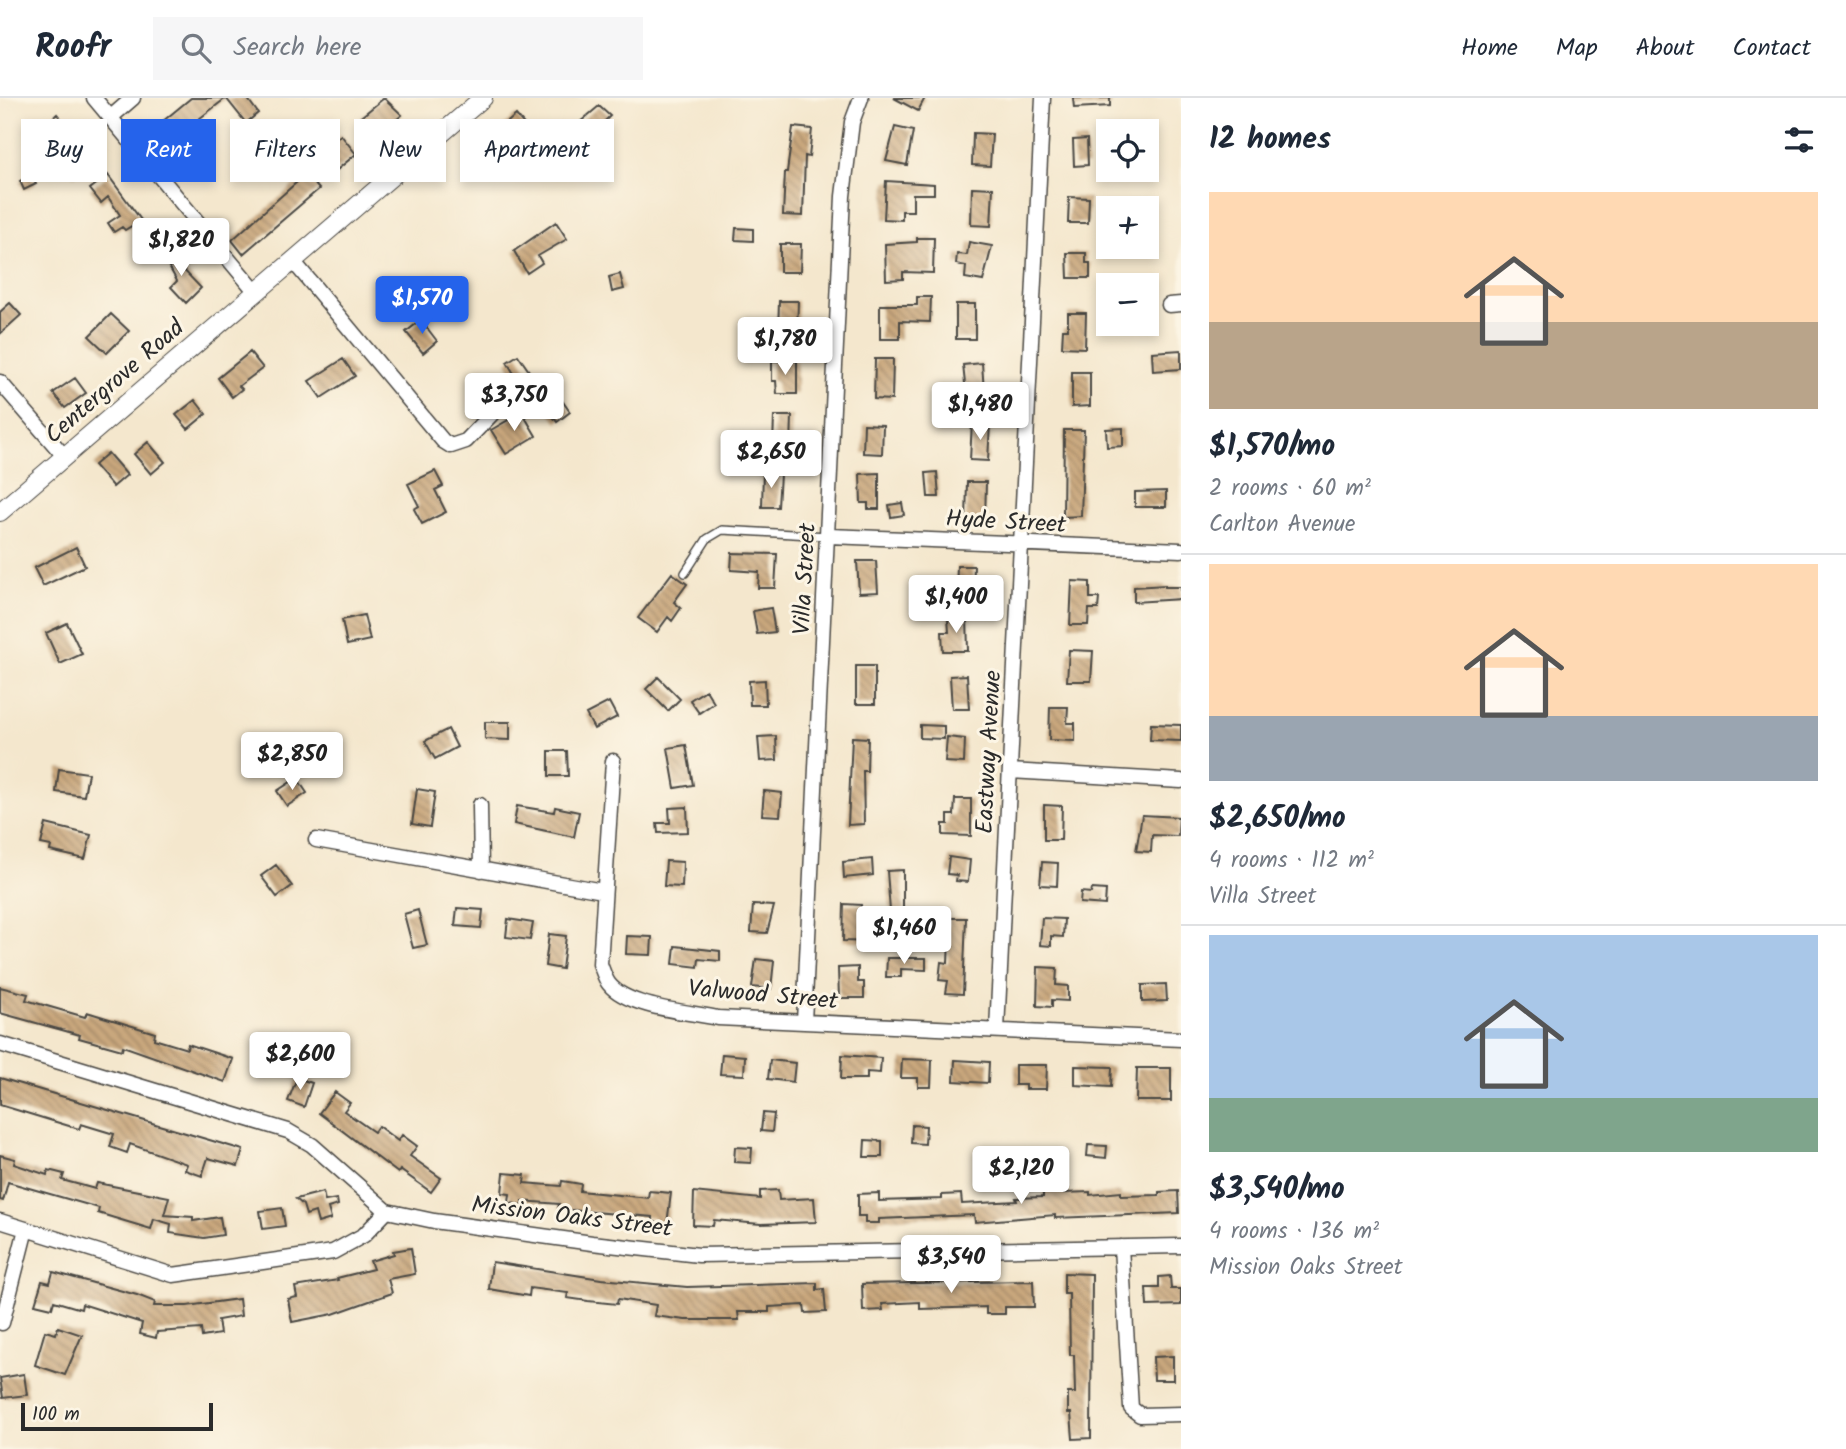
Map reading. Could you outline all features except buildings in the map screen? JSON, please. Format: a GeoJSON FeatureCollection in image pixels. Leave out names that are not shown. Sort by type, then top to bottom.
{"type":"FeatureCollection","features":[{"type":"Feature","properties":{"kind":"street"},"geometry":{"type":"LineString","coordinates":[[93,98],[256,292]]}},
{"type":"Feature","properties":{"kind":"street"},"geometry":{"type":"LineString","coordinates":[[110,118],[133,98]]}},
{"type":"Feature","properties":{"kind":"street","name":"Centergrove Road"},"geometry":{"type":"LineString","coordinates":[[0,512],[484,98]]}},
{"type":"Feature","properties":{"kind":"street","name":"Villa Street"},"geometry":{"type":"LineString","coordinates":[[804,1022],[843,196],[852,122],[861,98]]}},
{"type":"Feature","properties":{"kind":"street","name":"Eastway Avenue"},"geometry":{"type":"LineString","coordinates":[[997,1030],[1043,98]]}},
{"type":"Feature","properties":{"kind":"street"},"geometry":{"type":"LineString","coordinates":[[293,261],[443,441],[451,446],[466,441],[511,394]]}},
{"type":"Feature","properties":{"kind":"street"},"geometry":{"type":"LineString","coordinates":[[0,382],[64,456]]}},
{"type":"Feature","properties":{"kind":"street","name":"Hyde Street"},"geometry":{"type":"LineString","coordinates":[[829,536],[1181,550]]}},
{"type":"Feature","properties":{"kind":"street","name":"Valwood Street"},"geometry":{"type":"LineString","coordinates":[[613,761],[600,964],[607,982],[622,994],[647,1004],[718,1018],[1181,1039]]}},
{"type":"Feature","properties":{"kind":"street"},"geometry":{"type":"LineString","coordinates":[[1010,771],[1181,781]]}},
{"type":"Feature","properties":{"kind":"street"},"geometry":{"type":"LineString","coordinates":[[480,805],[481,870]]}},
{"type":"Feature","properties":{"kind":"street"},"geometry":{"type":"LineString","coordinates":[[316,840],[603,891]]}},
{"type":"Feature","properties":{"kind":"street"},"geometry":{"type":"LineString","coordinates":[[0,1044],[288,1131],[312,1145],[387,1211],[364,1235],[333,1252],[173,1275],[0,1221]]}},
{"type":"Feature","properties":{"kind":"street","name":"Mission Oaks Street"},"geometry":{"type":"LineString","coordinates":[[387,1211],[500,1231],[699,1255],[1181,1246]]}},
{"type":"Feature","properties":{"kind":"street"},"geometry":{"type":"LineString","coordinates":[[2,1323],[26,1229]]}},
{"type":"Feature","properties":{"kind":"street"},"geometry":{"type":"LineString","coordinates":[[1121,1247],[1127,1390],[1131,1408],[1140,1415],[1181,1414]]}},
{"type":"Feature","properties":{"kind":"lane"},"geometry":{"type":"LineString","coordinates":[[685,573],[707,539],[722,530],[829,536]]}}]}
